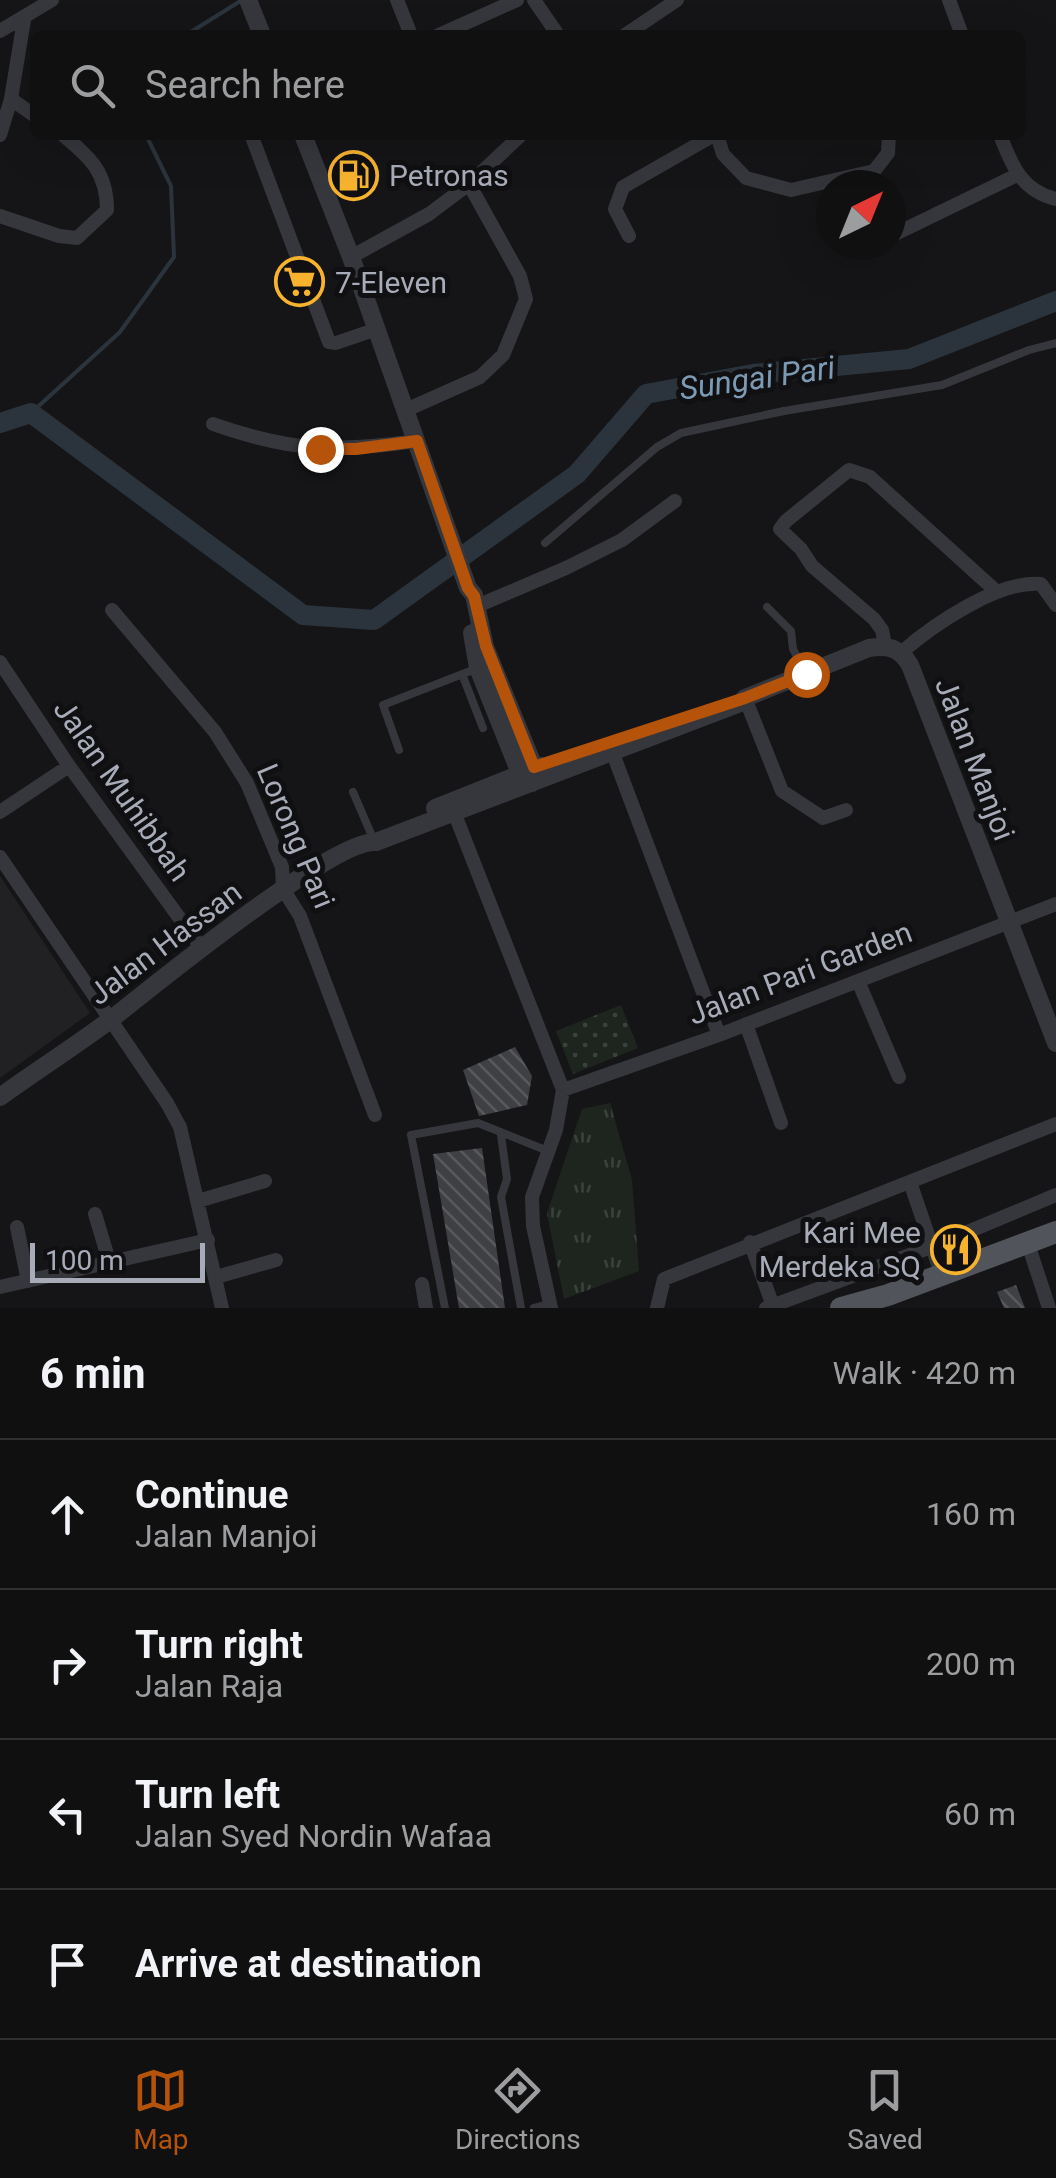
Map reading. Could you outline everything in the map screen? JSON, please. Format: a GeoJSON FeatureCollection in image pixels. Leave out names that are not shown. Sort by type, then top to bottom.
{"type":"FeatureCollection","features":[{"type":"Feature","properties":{"kind":"main road"},"geometry":{"type":"LineString","coordinates":[[841,1308],[866,1304],[1056,1232]]}},
{"type":"Feature","properties":{"kind":"street"},"geometry":{"type":"LineString","coordinates":[[0,31],[52,0]]}},
{"type":"Feature","properties":{"kind":"street"},"geometry":{"type":"LineString","coordinates":[[398,0],[410,30]]}},
{"type":"Feature","properties":{"kind":"street"},"geometry":{"type":"LineString","coordinates":[[449,30],[517,0]]}},
{"type":"Feature","properties":{"kind":"street"},"geometry":{"type":"LineString","coordinates":[[534,0],[555,30]]}},
{"type":"Feature","properties":{"kind":"street"},"geometry":{"type":"LineString","coordinates":[[633,30],[678,0]]}},
{"type":"Feature","properties":{"kind":"street"},"geometry":{"type":"LineString","coordinates":[[949,0],[960,30]]}},
{"type":"Feature","properties":{"kind":"street"},"geometry":{"type":"LineString","coordinates":[[0,135],[11,99],[24,20]]}},
{"type":"Feature","properties":{"kind":"street"},"geometry":{"type":"LineString","coordinates":[[11,99],[30,112]]}},
{"type":"Feature","properties":{"kind":"street"},"geometry":{"type":"LineString","coordinates":[[0,216],[77,238],[107,210],[107,187],[89,156],[69,140]]}},
{"type":"Feature","properties":{"kind":"street"},"geometry":{"type":"LineString","coordinates":[[255,140],[329,342],[377,330]]}},
{"type":"Feature","properties":{"kind":"street"},"geometry":{"type":"LineString","coordinates":[[351,258],[429,214],[517,140]]}},
{"type":"Feature","properties":{"kind":"street"},"geometry":{"type":"LineString","coordinates":[[629,236],[615,209],[623,187],[707,140]]}},
{"type":"Feature","properties":{"kind":"street"},"geometry":{"type":"LineString","coordinates":[[718,140],[723,154],[746,178],[791,190],[816,186]]}},
{"type":"Feature","properties":{"kind":"street"},"geometry":{"type":"LineString","coordinates":[[875,170],[888,153],[889,140]]}},
{"type":"Feature","properties":{"kind":"street"},"geometry":{"type":"LineString","coordinates":[[1002,140],[1017,175],[1037,194],[1056,199]]}},
{"type":"Feature","properties":{"kind":"street"},"geometry":{"type":"LineString","coordinates":[[310,141],[477,606],[486,646],[529,774]]}},
{"type":"Feature","properties":{"kind":"street"},"geometry":{"type":"LineString","coordinates":[[906,229],[1017,175]]}},
{"type":"Feature","properties":{"kind":"street"},"geometry":{"type":"LineString","coordinates":[[406,410],[480,377],[492,366],[503,355],[526,299],[520,276],[469,184]]}},
{"type":"Feature","properties":{"kind":"street"},"geometry":{"type":"LineString","coordinates":[[213,424],[294,448],[356,449],[417,441]]}},
{"type":"Feature","properties":{"kind":"street"},"geometry":{"type":"LineString","coordinates":[[894,649],[874,619],[812,566],[801,549],[780,530],[850,470],[870,477],[997,592]]}},
{"type":"Feature","properties":{"kind":"street"},"geometry":{"type":"LineString","coordinates":[[477,606],[622,540],[675,501]]}},
{"type":"Feature","properties":{"kind":"street"},"geometry":{"type":"LineString","coordinates":[[529,774],[745,698],[869,648],[894,649],[1021,582],[1041,584],[1056,605]]}},
{"type":"Feature","properties":{"kind":"street"},"geometry":{"type":"LineString","coordinates":[[468,588],[470,671],[529,774]]}},
{"type":"Feature","properties":{"kind":"street","name":"Lorong Pari"},"geometry":{"type":"LineString","coordinates":[[112,610],[215,732],[248,783],[282,867],[282,889],[300,916],[375,1115]]}},
{"type":"Feature","properties":{"kind":"street","name":"Jalan Manjoi"},"geometry":{"type":"LineString","coordinates":[[894,649],[910,665],[1056,1043]]}},
{"type":"Feature","properties":{"kind":"street","name":"Jalan Muhibbah"},"geometry":{"type":"LineString","coordinates":[[0,662],[69,766],[202,949]]}},
{"type":"Feature","properties":{"kind":"street"},"geometry":{"type":"LineString","coordinates":[[529,774],[612,751],[745,698]]}},
{"type":"Feature","properties":{"kind":"street"},"geometry":{"type":"LineString","coordinates":[[745,698],[782,791],[824,818],[846,810]]}},
{"type":"Feature","properties":{"kind":"street"},"geometry":{"type":"LineString","coordinates":[[612,751],[719,1035]]}},
{"type":"Feature","properties":{"kind":"street"},"geometry":{"type":"LineString","coordinates":[[0,812],[69,766]]}},
{"type":"Feature","properties":{"kind":"street","name":"Jalan Hassan"},"geometry":{"type":"LineString","coordinates":[[0,1097],[282,889],[370,839],[376,842],[529,774]]}},
{"type":"Feature","properties":{"kind":"street"},"geometry":{"type":"LineString","coordinates":[[452,807],[563,1090],[556,1130],[532,1197],[533,1226],[551,1306]]}},
{"type":"Feature","properties":{"kind":"street"},"geometry":{"type":"LineString","coordinates":[[0,857],[167,1102],[180,1127],[222,1308]]}},
{"type":"Feature","properties":{"kind":"street","name":"Jalan Pari Garden"},"geometry":{"type":"LineString","coordinates":[[563,1090],[719,1035],[1056,904]]}},
{"type":"Feature","properties":{"kind":"street"},"geometry":{"type":"LineString","coordinates":[[858,980],[899,1077]]}},
{"type":"Feature","properties":{"kind":"street"},"geometry":{"type":"LineString","coordinates":[[746,1024],[781,1122]]}},
{"type":"Feature","properties":{"kind":"street"},"geometry":{"type":"LineString","coordinates":[[657,1308],[664,1279],[1056,1124]]}},
{"type":"Feature","properties":{"kind":"street"},"geometry":{"type":"LineString","coordinates":[[198,1201],[265,1181]]}},
{"type":"Feature","properties":{"kind":"street"},"geometry":{"type":"LineString","coordinates":[[910,1182],[942,1276]]}},
{"type":"Feature","properties":{"kind":"street"},"geometry":{"type":"LineString","coordinates":[[750,1242],[769,1307],[934,1246],[1056,1195]]}},
{"type":"Feature","properties":{"kind":"street"},"geometry":{"type":"LineString","coordinates":[[95,1214],[110,1264]]}},
{"type":"Feature","properties":{"kind":"street"},"geometry":{"type":"LineString","coordinates":[[17,1228],[28,1281]]}},
{"type":"Feature","properties":{"kind":"street"},"geometry":{"type":"LineString","coordinates":[[0,1287],[208,1240]]}},
{"type":"Feature","properties":{"kind":"street"},"geometry":{"type":"LineString","coordinates":[[1028,1244],[1050,1308]]}},
{"type":"Feature","properties":{"kind":"street"},"geometry":{"type":"LineString","coordinates":[[216,1278],[276,1260]]}},
{"type":"Feature","properties":{"kind":"street"},"geometry":{"type":"LineString","coordinates":[[422,1284],[426,1308]]}},
{"type":"Feature","properties":{"kind":"lane"},"geometry":{"type":"LineString","coordinates":[[544,543],[657,447],[680,433],[942,385],[1056,343]]}},
{"type":"Feature","properties":{"kind":"lane"},"geometry":{"type":"LineString","coordinates":[[768,607],[791,632],[793,649],[806,674]]}},
{"type":"Feature","properties":{"kind":"lane"},"geometry":{"type":"LineString","coordinates":[[400,750],[383,706],[470,671],[482,728]]}},
{"type":"Feature","properties":{"kind":"lane"},"geometry":{"type":"LineString","coordinates":[[352,792],[370,839]]}},
{"type":"Feature","properties":{"kind":"lane"},"geometry":{"type":"LineString","coordinates":[[445,1308],[411,1138],[416,1132],[478,1124],[548,1152]]}},
{"type":"Feature","properties":{"kind":"lane"},"geometry":{"type":"LineString","coordinates":[[500,1134],[507,1177],[501,1197],[521,1308]]}},
{"type":"Feature","properties":{"kind":"lane"},"geometry":{"type":"LineString","coordinates":[[534,1308],[551,1306]]}},
{"type":"Feature","properties":{"kind":"shaded area"},"geometry":{"type":"Polygon","coordinates":[[[0,876],[90,1013],[0,1078],[0,876]]]}},
{"type":"Feature","properties":{"kind":"green space"},"geometry":{"type":"Polygon","coordinates":[[[621,1005],[638,1048],[573,1074],[556,1031],[621,1005]]]}},
{"type":"Feature","properties":{"kind":"green space"},"geometry":{"type":"Polygon","coordinates":[[[610,1103],[632,1180],[639,1271],[564,1299],[547,1213],[582,1109],[610,1103]]]}},
{"type":"Feature","properties":{"kind":"building"},"geometry":{"type":"Polygon","coordinates":[[[515,1047],[532,1076],[527,1105],[479,1116],[463,1070],[515,1047]]]}},
{"type":"Feature","properties":{"kind":"building"},"geometry":{"type":"Polygon","coordinates":[[[482,1148],[505,1308],[459,1308],[433,1154],[482,1148]]]}},
{"type":"Feature","properties":{"kind":"building"},"geometry":{"type":"Polygon","coordinates":[[[1016,1285],[1025,1308],[1004,1308],[997,1292],[1016,1285]]]}},
{"type":"Feature","properties":{"kind":"waterway"},"geometry":{"type":"LineString","coordinates":[[194,30],[242,0]]}},
{"type":"Feature","properties":{"kind":"waterway"},"geometry":{"type":"LineString","coordinates":[[31,413],[120,332],[174,257],[171,186],[148,140]]}},
{"type":"Feature","properties":{"kind":"waterway","name":"Sungai Pari"},"geometry":{"type":"LineString","coordinates":[[0,423],[31,413],[303,615],[374,620],[577,474],[646,394],[753,374],[909,359],[1056,301]]}},
{"type":"Feature","properties":{"kind":"place","name":"Petronas"},"geometry":{"type":"Point","coordinates":[354,175]}},
{"type":"Feature","properties":{"kind":"place","name":"7-Eleven"},"geometry":{"type":"Point","coordinates":[300,282]}},
{"type":"Feature","properties":{"kind":"place","name":"Kari Mee Merdeka SQ"},"geometry":{"type":"Point","coordinates":[956,1249]}},
{"type":"Feature","properties":{"kind":"route"},"geometry":{"type":"LineString","coordinates":[[320,449],[417,441],[474,596],[486,646],[534,767],[806,674]]}}]}
